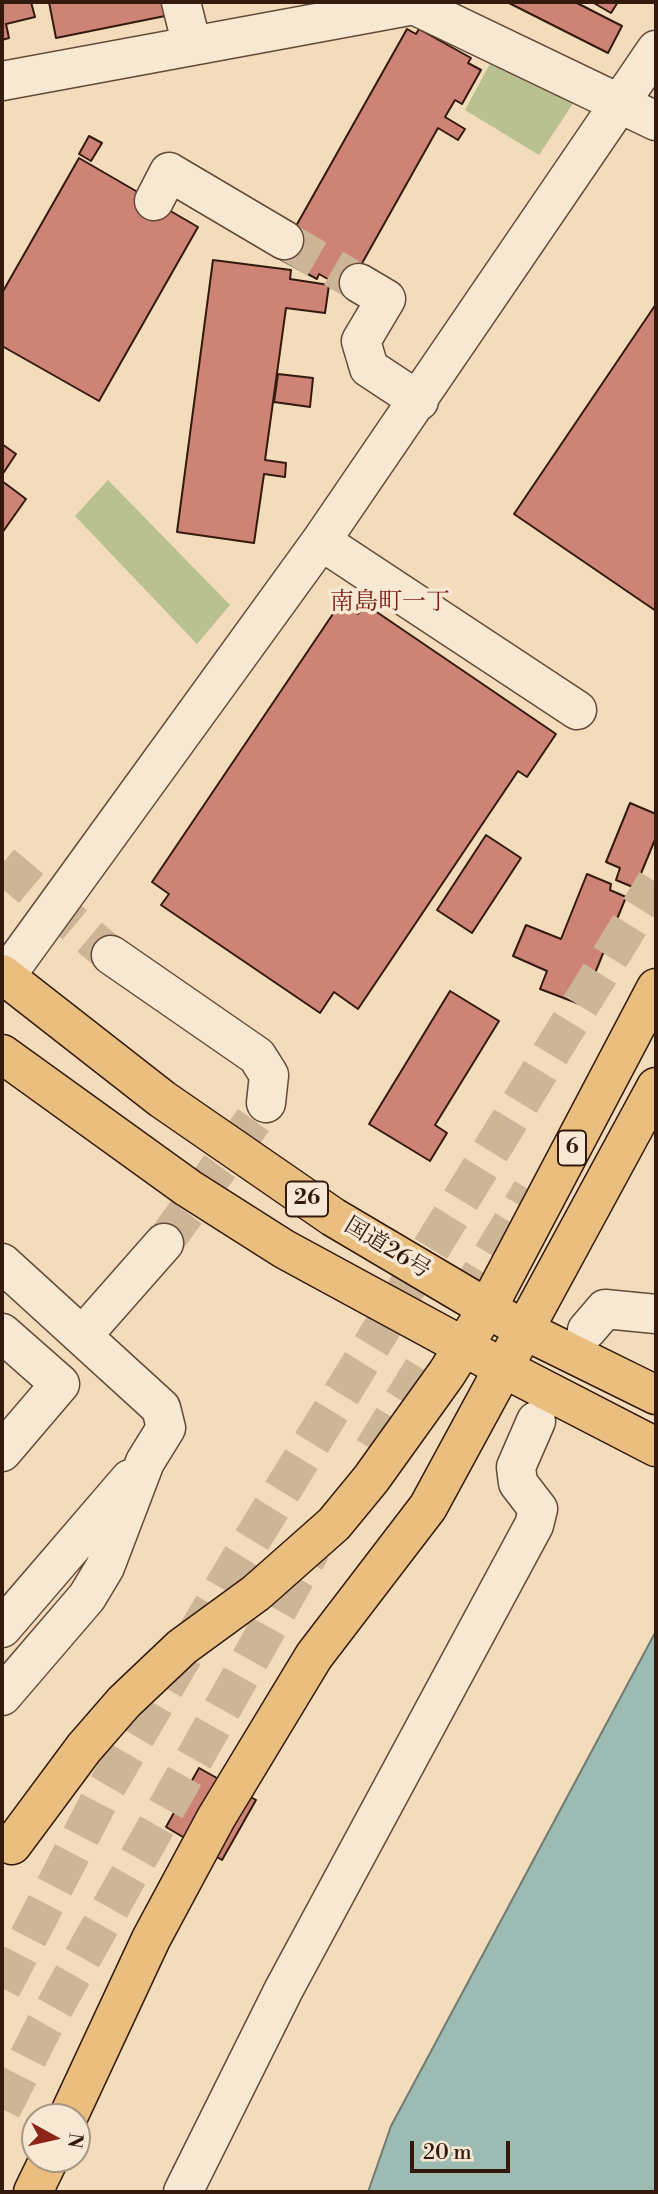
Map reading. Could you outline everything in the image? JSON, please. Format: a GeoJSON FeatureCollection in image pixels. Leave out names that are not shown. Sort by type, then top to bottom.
{"type":"FeatureCollection","features":[{"type":"Feature","properties":{"kind":"highway","name":"国道26号"},"geometry":{"type":"LineString","coordinates":[[3,977],[173,1107],[333,1217],[524,1330],[645,1389]]}},
{"type":"Feature","properties":{"kind":"highway","name":"6"},"geometry":{"type":"LineString","coordinates":[[487,1309],[656,988]]}},
{"type":"Feature","properties":{"kind":"highway","name":"26"},"geometry":{"type":"LineString","coordinates":[[2,1054],[188,1188],[284,1249],[464,1348],[656,1447]]}},
{"type":"Feature","properties":{"kind":"highway","name":"6"},"geometry":{"type":"LineString","coordinates":[[524,1330],[656,1087]]}},
{"type":"Feature","properties":{"kind":"highway"},"geometry":{"type":"LineString","coordinates":[[12,1845],[85,1748],[124,1702],[182,1647],[256,1593],[334,1524],[371,1479],[464,1348],[487,1309]]}},
{"type":"Feature","properties":{"kind":"highway"},"geometry":{"type":"LineString","coordinates":[[75,2103],[151,1939],[216,1818],[314,1656],[428,1507],[524,1330]]}},
{"type":"Feature","properties":{"kind":"highway"},"geometry":{"type":"LineString","coordinates":[[33,2192],[42,2173]]}},
{"type":"Feature","properties":{"kind":"street"},"geometry":{"type":"LineString","coordinates":[[181,2],[192,46]]}},
{"type":"Feature","properties":{"kind":"street"},"geometry":{"type":"LineString","coordinates":[[2,81],[412,3],[656,121]]}},
{"type":"Feature","properties":{"kind":"street"},"geometry":{"type":"LineString","coordinates":[[3,977],[321,541],[656,50]]}},
{"type":"Feature","properties":{"kind":"street"},"geometry":{"type":"LineString","coordinates":[[154,201],[169,172],[284,240]]}},
{"type":"Feature","properties":{"kind":"street"},"geometry":{"type":"LineString","coordinates":[[359,283],[386,299],[361,341],[369,368],[419,401]]}},
{"type":"Feature","properties":{"kind":"street"},"geometry":{"type":"LineString","coordinates":[[321,541],[525,694],[577,710]]}},
{"type":"Feature","properties":{"kind":"street"},"geometry":{"type":"LineString","coordinates":[[111,955],[257,1056],[269,1075],[267,1103]]}},
{"type":"Feature","properties":{"kind":"street"},"geometry":{"type":"LineString","coordinates":[[83,1335],[164,1243]]}},
{"type":"Feature","properties":{"kind":"street"},"geometry":{"type":"LineString","coordinates":[[2,1263],[161,1408],[166,1428],[145,1462],[2,1629]]}},
{"type":"Feature","properties":{"kind":"street"},"geometry":{"type":"LineString","coordinates":[[587,1330],[605,1309],[656,1314]]}},
{"type":"Feature","properties":{"kind":"street"},"geometry":{"type":"LineString","coordinates":[[2,1333],[60,1384],[2,1452]]}},
{"type":"Feature","properties":{"kind":"street"},"geometry":{"type":"LineString","coordinates":[[183,2192],[284,1989],[534,1525],[538,1509],[518,1483],[516,1467],[536,1422]]}},
{"type":"Feature","properties":{"kind":"street"},"geometry":{"type":"LineString","coordinates":[[2,1696],[93,1587],[105,1567],[145,1462]]}},
{"type":"Feature","properties":{"kind":"green space"},"geometry":{"type":"Polygon","coordinates":[[[493,58],[576,99],[539,155],[465,110],[493,58]]]}},
{"type":"Feature","properties":{"kind":"green space"},"geometry":{"type":"Polygon","coordinates":[[[108,480],[230,605],[197,644],[75,516],[108,480]]]}},
{"type":"Feature","properties":{"kind":"water"},"geometry":{"type":"Polygon","coordinates":[[[656,1631],[656,2192],[368,2192],[391,2126],[656,1631]]]}},
{"type":"Feature","properties":{"kind":"building"},"geometry":{"type":"Polygon","coordinates":[[[2,2],[31,2],[35,17],[6,24],[9,38],[2,40],[2,2]]]}},
{"type":"Feature","properties":{"kind":"building"},"geometry":{"type":"Polygon","coordinates":[[[49,2],[162,2],[165,16],[56,38],[49,2]]]}},
{"type":"Feature","properties":{"kind":"building"},"geometry":{"type":"Polygon","coordinates":[[[507,2],[575,2],[622,26],[608,53],[507,2]]]}},
{"type":"Feature","properties":{"kind":"building"},"geometry":{"type":"Polygon","coordinates":[[[592,2],[618,2],[611,13],[592,2]]]}},
{"type":"Feature","properties":{"kind":"building"},"geometry":{"type":"Polygon","coordinates":[[[407,29],[416,34],[419,29],[471,58],[468,63],[481,70],[462,104],[455,100],[445,117],[465,129],[458,140],[438,128],[347,290],[319,274],[317,279],[278,258],[407,29]]]}},
{"type":"Feature","properties":{"kind":"building"},"geometry":{"type":"Polygon","coordinates":[[[89,136],[102,143],[91,161],[79,154],[89,136]]]}},
{"type":"Feature","properties":{"kind":"building"},"geometry":{"type":"Polygon","coordinates":[[[79,158],[198,227],[99,401],[2,346],[2,293],[79,158]]]}},
{"type":"Feature","properties":{"kind":"building"},"geometry":{"type":"Polygon","coordinates":[[[213,260],[291,270],[290,279],[329,285],[325,313],[286,308],[265,460],[286,463],[285,477],[264,474],[254,543],[177,532],[213,260]]]}},
{"type":"Feature","properties":{"kind":"building"},"geometry":{"type":"Polygon","coordinates":[[[656,304],[656,611],[514,514],[656,304]]]}},
{"type":"Feature","properties":{"kind":"building"},"geometry":{"type":"Polygon","coordinates":[[[278,374],[313,378],[310,407],[274,402],[278,374]]]}},
{"type":"Feature","properties":{"kind":"building"},"geometry":{"type":"Polygon","coordinates":[[[2,444],[16,454],[2,475],[2,444]]]}},
{"type":"Feature","properties":{"kind":"building"},"geometry":{"type":"Polygon","coordinates":[[[2,481],[26,499],[2,533],[2,481]]]}},
{"type":"Feature","properties":{"kind":"building"},"geometry":{"type":"Polygon","coordinates":[[[341,602],[358,614],[365,604],[556,734],[527,777],[518,771],[358,1009],[334,992],[320,1013],[161,905],[169,894],[152,882],[341,602]]]}},
{"type":"Feature","properties":{"kind":"building"},"geometry":{"type":"Polygon","coordinates":[[[630,803],[656,814],[656,837],[635,888],[616,880],[620,868],[606,862],[630,803]]]}},
{"type":"Feature","properties":{"kind":"building"},"geometry":{"type":"Polygon","coordinates":[[[486,835],[521,858],[472,933],[437,910],[486,835]]]}},
{"type":"Feature","properties":{"kind":"building"},"geometry":{"type":"Polygon","coordinates":[[[587,874],[611,884],[610,890],[626,897],[582,1005],[540,989],[547,971],[513,956],[526,925],[561,939],[587,874]]]}},
{"type":"Feature","properties":{"kind":"building"},"geometry":{"type":"Polygon","coordinates":[[[450,991],[499,1021],[435,1125],[447,1133],[430,1161],[369,1124],[450,991]]]}},
{"type":"Feature","properties":{"kind":"building"},"geometry":{"type":"Polygon","coordinates":[[[199,1768],[256,1800],[222,1860],[166,1827],[199,1768]]]}},
{"type":"Feature","properties":{"kind":"tunnel"},"geometry":{"type":"LineString","coordinates":[[284,240],[359,283]]}},
{"type":"Feature","properties":{"kind":"tunnel"},"geometry":{"type":"LineString","coordinates":[[2,864],[111,955]]}},
{"type":"Feature","properties":{"kind":"tunnel"},"geometry":{"type":"LineString","coordinates":[[2,1988],[102,1795],[234,1569],[656,882]]}},
{"type":"Feature","properties":{"kind":"tunnel"},"geometry":{"type":"LineString","coordinates":[[164,1243],[266,1103]]}},
{"type":"Feature","properties":{"kind":"tunnel"},"geometry":{"type":"LineString","coordinates":[[373,1450],[531,1191]]}},
{"type":"Feature","properties":{"kind":"tunnel"},"geometry":{"type":"LineString","coordinates":[[2,2109],[43,2028],[312,1549]]}},
{"type":"Feature","properties":{"kind":"district","name":"南島町一丁"},"geometry":{"type":"Point","coordinates":[390,603]}}]}
